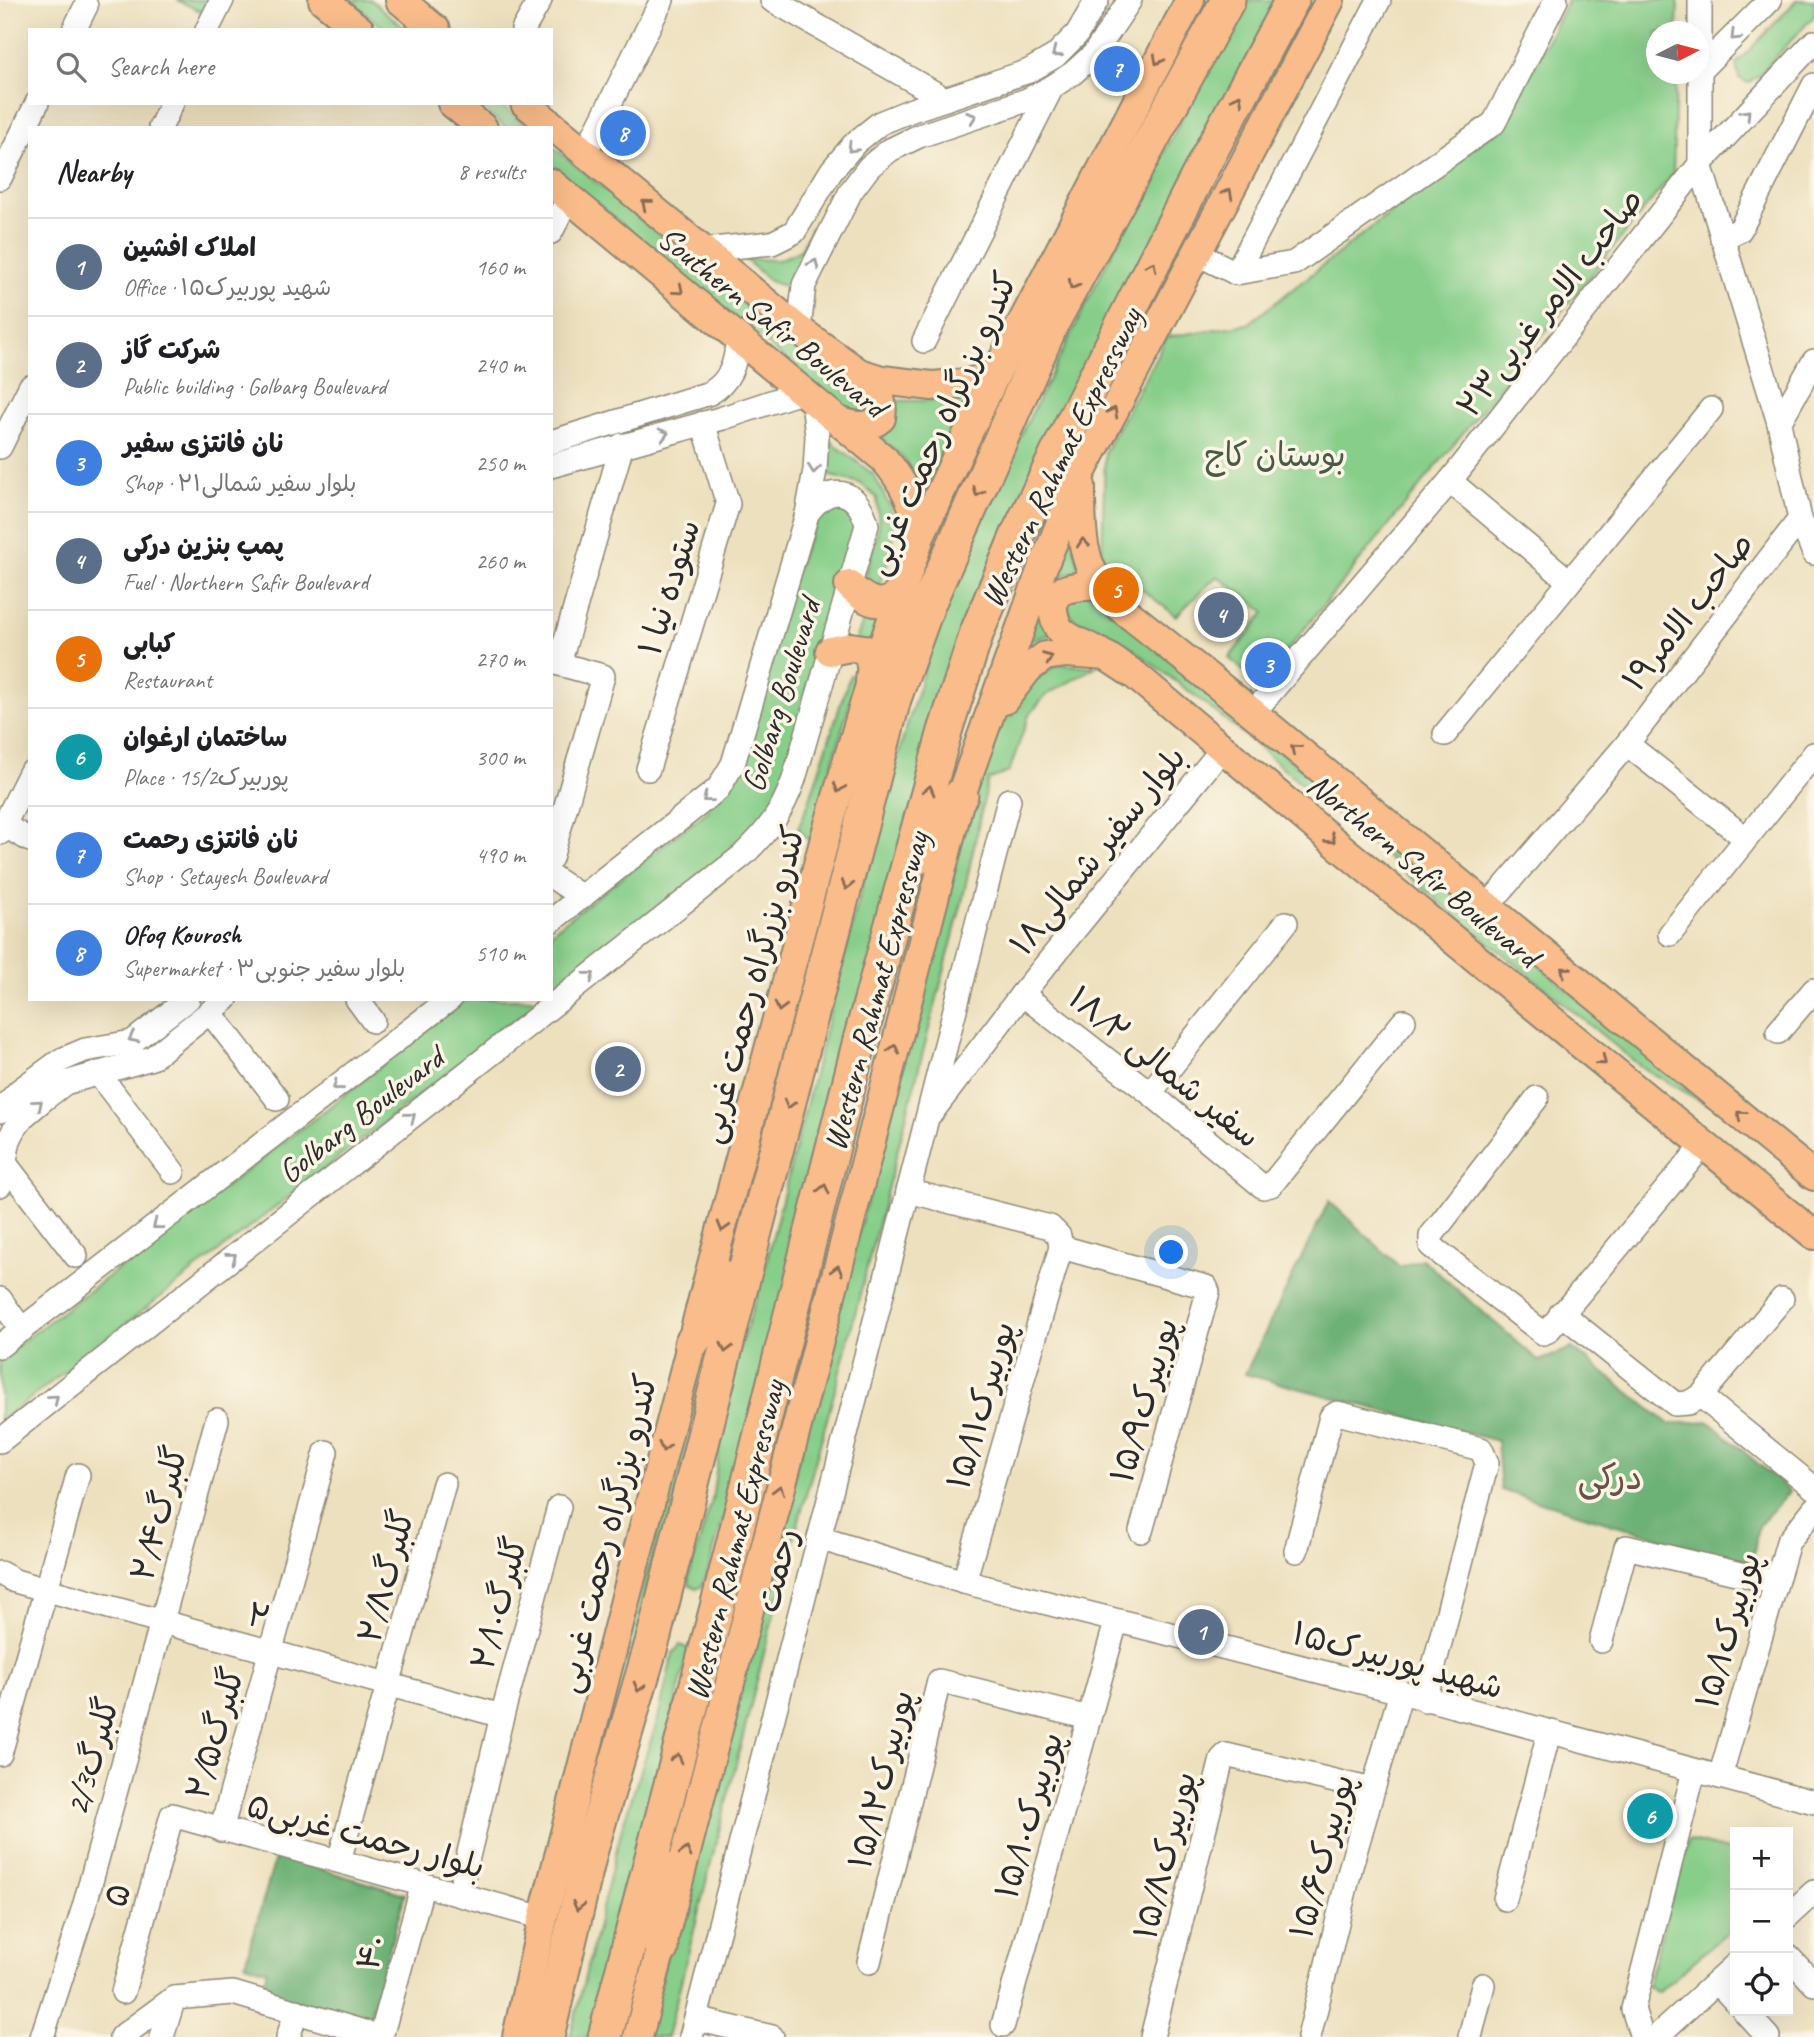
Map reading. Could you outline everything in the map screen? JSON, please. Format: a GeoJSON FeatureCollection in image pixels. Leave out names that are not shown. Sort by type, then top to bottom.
{"type":"FeatureCollection","features":[{"type":"Feature","properties":{"kind":"highway","name":"Western Rahmat Expressway"},"geometry":{"type":"LineString","coordinates":[[547,2037],[590,1853],[654,1636],[750,1251],[894,699],[929,602],[1052,323],[1228,0]]}},
{"type":"Feature","properties":{"kind":"highway","name":"Western Rahmat Expressway"},"geometry":{"type":"LineString","coordinates":[[605,2037],[857,1053],[945,731],[977,632],[1009,555],[1073,421],[1206,160],[1292,0]]}},
{"type":"Feature","properties":{"kind":"highway"},"geometry":{"type":"LineString","coordinates":[[864,819],[873,676]]}},
{"type":"Feature","properties":{"kind":"highway"},"geometry":{"type":"LineString","coordinates":[[904,879],[961,795]]}},
{"type":"Feature","properties":{"kind":"highway"},"geometry":{"type":"LineString","coordinates":[[691,1344],[750,1251]]}},
{"type":"Feature","properties":{"kind":"highway"},"geometry":{"type":"LineString","coordinates":[[670,1573],[675,1583],[692,1594],[713,1593],[722,1588]]}},
{"type":"Feature","properties":{"kind":"highway"},"geometry":{"type":"LineString","coordinates":[[654,1636],[660,1630],[678,1624],[696,1630],[706,1646]]}},
{"type":"Feature","properties":{"kind":"highway"},"geometry":{"type":"LineString","coordinates":[[661,1949],[663,1811]]}},
{"type":"Feature","properties":{"kind":"main road"},"geometry":{"type":"LineString","coordinates":[[323,0],[358,28]]}},
{"type":"Feature","properties":{"kind":"main road"},"geometry":{"type":"LineString","coordinates":[[401,0],[434,28]]}},
{"type":"Feature","properties":{"kind":"main road","name":"کندرو بزرگراه رحمت غربی"},"geometry":{"type":"LineString","coordinates":[[517,2037],[543,1918],[691,1344],[826,834],[873,676],[921,534],[995,375],[1190,0]]}},
{"type":"Feature","properties":{"kind":"main road"},"geometry":{"type":"LineString","coordinates":[[638,2037],[961,795],[1040,574],[1081,473],[1330,0]]}},
{"type":"Feature","properties":{"kind":"main road"},"geometry":{"type":"LineString","coordinates":[[454,105],[480,126]]}},
{"type":"Feature","properties":{"kind":"main road","name":"Southern Safir Boulevard"},"geometry":{"type":"LineString","coordinates":[[527,105],[553,126]]}},
{"type":"Feature","properties":{"kind":"main road","name":"Southern Safir Boulevard"},"geometry":{"type":"LineString","coordinates":[[553,126],[799,330],[859,373],[882,380],[932,386],[968,383],[995,375]]}},
{"type":"Feature","properties":{"kind":"main road"},"geometry":{"type":"LineString","coordinates":[[1082,205],[1153,140]]}},
{"type":"Feature","properties":{"kind":"main road"},"geometry":{"type":"LineString","coordinates":[[1196,253],[1206,160]]}},
{"type":"Feature","properties":{"kind":"main road","name":"Southern Safir Boulevard"},"geometry":{"type":"LineString","coordinates":[[560,190],[807,397],[859,436],[894,470],[906,488],[921,534]]}},
{"type":"Feature","properties":{"kind":"main road"},"geometry":{"type":"LineString","coordinates":[[838,421],[864,427],[875,424],[881,418],[881,396],[859,373]]}},
{"type":"Feature","properties":{"kind":"main road","name":"Northern Safir Boulevard"},"geometry":{"type":"LineString","coordinates":[[1081,473],[1081,520],[1085,557],[1098,586],[1110,599],[1253,713],[1486,908],[1804,1167]]}},
{"type":"Feature","properties":{"kind":"main road"},"geometry":{"type":"LineString","coordinates":[[849,585],[870,601],[886,602],[895,598],[902,589]]}},
{"type":"Feature","properties":{"kind":"main road"},"geometry":{"type":"LineString","coordinates":[[1098,586],[1065,588],[1056,595],[1052,606],[1054,618],[1061,630],[1106,656]]}},
{"type":"Feature","properties":{"kind":"main road"},"geometry":{"type":"LineString","coordinates":[[830,651],[850,647],[864,649],[869,656],[873,676]]}},
{"type":"Feature","properties":{"kind":"main road","name":"Northern Safir Boulevard"},"geometry":{"type":"LineString","coordinates":[[986,725],[1016,682],[1045,656],[1066,653],[1106,656],[1135,675],[1814,1235]]}},
{"type":"Feature","properties":{"kind":"main road"},"geometry":{"type":"LineString","coordinates":[[1764,1193],[1804,1167]]}},
{"type":"Feature","properties":{"kind":"street"},"geometry":{"type":"LineString","coordinates":[[208,28],[222,0]]}},
{"type":"Feature","properties":{"kind":"street"},"geometry":{"type":"LineString","coordinates":[[524,28],[540,0]]}},
{"type":"Feature","properties":{"kind":"street"},"geometry":{"type":"LineString","coordinates":[[585,153],[662,0]]}},
{"type":"Feature","properties":{"kind":"street"},"geometry":{"type":"LineString","coordinates":[[772,0],[945,99]]}},
{"type":"Feature","properties":{"kind":"street"},"geometry":{"type":"LineString","coordinates":[[703,250],[772,243],[794,232],[832,170],[855,144],[880,124],[1029,71],[1055,56],[1077,34],[1097,0]]}},
{"type":"Feature","properties":{"kind":"street"},"geometry":{"type":"LineString","coordinates":[[799,330],[804,285],[851,191],[869,167],[890,150],[919,136],[1027,100],[1052,88],[1073,74],[1094,54],[1130,0]]}},
{"type":"Feature","properties":{"kind":"street"},"geometry":{"type":"LineString","coordinates":[[1236,273],[1379,0]]}},
{"type":"Feature","properties":{"kind":"street"},"geometry":{"type":"LineString","coordinates":[[1196,253],[1236,273],[1294,263],[1494,123],[1556,0]]}},
{"type":"Feature","properties":{"kind":"street"},"geometry":{"type":"LineString","coordinates":[[1700,0],[1700,21]]}},
{"type":"Feature","properties":{"kind":"street"},"geometry":{"type":"LineString","coordinates":[[1709,61],[1770,0]]}},
{"type":"Feature","properties":{"kind":"street"},"geometry":{"type":"LineString","coordinates":[[75,28],[86,6]]}},
{"type":"Feature","properties":{"kind":"street","name":"صاحب الامر غربی۲۳"},"geometry":{"type":"LineString","coordinates":[[1253,713],[1450,481],[1700,164],[1814,42]]}},
{"type":"Feature","properties":{"kind":"street"},"geometry":{"type":"LineString","coordinates":[[1699,84],[1700,164],[1779,423],[1800,519],[1814,553]]}},
{"type":"Feature","properties":{"kind":"street"},"geometry":{"type":"LineString","coordinates":[[1722,238],[1740,230],[1814,85]]}},
{"type":"Feature","properties":{"kind":"street"},"geometry":{"type":"LineString","coordinates":[[924,341],[1052,88]]}},
{"type":"Feature","properties":{"kind":"street"},"geometry":{"type":"LineString","coordinates":[[1,175],[36,105]]}},
{"type":"Feature","properties":{"kind":"street"},"geometry":{"type":"LineString","coordinates":[[161,126],[171,105]]}},
{"type":"Feature","properties":{"kind":"street"},"geometry":{"type":"LineString","coordinates":[[553,223],[560,190]]}},
{"type":"Feature","properties":{"kind":"street"},"geometry":{"type":"LineString","coordinates":[[808,212],[813,223],[822,229],[832,228]]}},
{"type":"Feature","properties":{"kind":"street"},"geometry":{"type":"LineString","coordinates":[[553,441],[710,393],[719,387],[733,367],[737,354],[737,338]]}},
{"type":"Feature","properties":{"kind":"street"},"geometry":{"type":"LineString","coordinates":[[1779,423],[1814,361]]}},
{"type":"Feature","properties":{"kind":"street"},"geometry":{"type":"LineString","coordinates":[[0,447],[28,391]]}},
{"type":"Feature","properties":{"kind":"street","name":"ستوده نیا ۱"},"geometry":{"type":"LineString","coordinates":[[648,769],[727,504],[713,420],[727,402],[723,397],[710,393]]}},
{"type":"Feature","properties":{"kind":"street"},"geometry":{"type":"LineString","coordinates":[[553,465],[713,420],[807,397]]}},
{"type":"Feature","properties":{"kind":"street","name":"Golbarg Boulevard"},"geometry":{"type":"LineString","coordinates":[[553,919],[718,789],[727,777],[807,514],[815,470],[817,436],[807,397]]}},
{"type":"Feature","properties":{"kind":"street"},"geometry":{"type":"LineString","coordinates":[[1445,734],[1711,410]]}},
{"type":"Feature","properties":{"kind":"street"},"geometry":{"type":"LineString","coordinates":[[553,851],[603,676],[559,664],[622,445]]}},
{"type":"Feature","properties":{"kind":"street"},"geometry":{"type":"LineString","coordinates":[[1450,481],[1569,581]]}},
{"type":"Feature","properties":{"kind":"street","name":"Golbarg Boulevard"},"geometry":{"type":"LineString","coordinates":[[0,1441],[742,856],[766,833],[787,800],[867,525],[863,510],[848,494],[823,496],[807,514]]}},
{"type":"Feature","properties":{"kind":"street","name":"صاحب الامر۱۹"},"geometry":{"type":"LineString","coordinates":[[1486,908],[1627,744],[1800,519]]}},
{"type":"Feature","properties":{"kind":"street"},"geometry":{"type":"LineString","coordinates":[[1627,744],[1745,838]]}},
{"type":"Feature","properties":{"kind":"street","name":"بلوار سفیر شمالی۱۸"},"geometry":{"type":"LineString","coordinates":[[926,1119],[1022,994],[1223,748]]}},
{"type":"Feature","properties":{"kind":"street"},"geometry":{"type":"LineString","coordinates":[[1670,934],[1814,754]]}},
{"type":"Feature","properties":{"kind":"street"},"geometry":{"type":"LineString","coordinates":[[28,777],[1,827],[28,839]]}},
{"type":"Feature","properties":{"kind":"street","name":"رحمت"},"geometry":{"type":"LineString","coordinates":[[694,2028],[1009,800]]}},
{"type":"Feature","properties":{"kind":"street"},"geometry":{"type":"LineString","coordinates":[[553,877],[582,897]]}},
{"type":"Feature","properties":{"kind":"street"},"geometry":{"type":"LineString","coordinates":[[1150,1093],[1286,923]]}},
{"type":"Feature","properties":{"kind":"street"},"geometry":{"type":"LineString","coordinates":[[1778,1032],[1814,990]]}},
{"type":"Feature","properties":{"kind":"street","name":"سفیر شمالی ۱۸/۲"},"geometry":{"type":"LineString","coordinates":[[1022,994],[1150,1093],[1263,1187],[1267,1187],[1404,1021]]}},
{"type":"Feature","properties":{"kind":"street"},"geometry":{"type":"LineString","coordinates":[[0,1111],[20,1090],[61,1060],[85,1050],[132,1042],[185,1001]]}},
{"type":"Feature","properties":{"kind":"street"},"geometry":{"type":"LineString","coordinates":[[358,1001],[373,1021]]}},
{"type":"Feature","properties":{"kind":"street","name":"Golbarg Boulevard"},"geometry":{"type":"LineString","coordinates":[[0,1346],[447,1001]]}},
{"type":"Feature","properties":{"kind":"street"},"geometry":{"type":"LineString","coordinates":[[0,1185],[9,1140],[25,1115],[65,1083],[152,1058],[218,1006],[277,1099]]}},
{"type":"Feature","properties":{"kind":"street"},"geometry":{"type":"LineString","coordinates":[[98,1073],[173,1172]]}},
{"type":"Feature","properties":{"kind":"street"},"geometry":{"type":"LineString","coordinates":[[1536,1098],[1429,1241],[1430,1246],[1538,1332],[1548,1331],[1704,1144]]}},
{"type":"Feature","properties":{"kind":"street"},"geometry":{"type":"LineString","coordinates":[[4,1162],[76,1256]]}},
{"type":"Feature","properties":{"kind":"street"},"geometry":{"type":"LineString","coordinates":[[908,1191],[1050,1227],[1059,1236],[1061,1247]]}},
{"type":"Feature","properties":{"kind":"street","name":"پوربیرک۱۵/۹"},"geometry":{"type":"LineString","coordinates":[[1061,1247],[1206,1287],[1208,1292],[1141,1531]]}},
{"type":"Feature","properties":{"kind":"street","name":"پوربیرک۱۵/۱۱"},"geometry":{"type":"LineString","coordinates":[[964,1582],[1061,1247]]}},
{"type":"Feature","properties":{"kind":"street"},"geometry":{"type":"LineString","coordinates":[[0,1299],[22,1330]]}},
{"type":"Feature","properties":{"kind":"street"},"geometry":{"type":"LineString","coordinates":[[1561,1313],[1675,1404],[1701,1396],[1782,1299]]}},
{"type":"Feature","properties":{"kind":"street"},"geometry":{"type":"LineString","coordinates":[[1701,1396],[1814,1488]]}},
{"type":"Feature","properties":{"kind":"street"},"geometry":{"type":"LineString","coordinates":[[1296,1551],[1331,1417],[1337,1413],[1480,1449],[1485,1454],[1487,1463],[1426,1700]]}},
{"type":"Feature","properties":{"kind":"street","name":"گلبرگ۲/۴"},"geometry":{"type":"LineString","coordinates":[[163,1623],[217,1420]]}},
{"type":"Feature","properties":{"kind":"street","name":"گلبرگ۲/۵"},"geometry":{"type":"LineString","coordinates":[[222,1830],[326,1452]]}},
{"type":"Feature","properties":{"kind":"street"},"geometry":{"type":"LineString","coordinates":[[0,1754],[78,1475]]}},
{"type":"Feature","properties":{"kind":"street","name":"گلبرگ۲/۸"},"geometry":{"type":"LineString","coordinates":[[339,1861],[444,1485]]}},
{"type":"Feature","properties":{"kind":"street","name":"گلبرگ۲/۱۰"},"geometry":{"type":"LineString","coordinates":[[459,1895],[502,1716],[559,1507]]}},
{"type":"Feature","properties":{"kind":"street","name":"پوربیرک۱۵/۱"},"geometry":{"type":"LineString","coordinates":[[1720,1777],[1774,1582],[1788,1542],[1814,1509]]}},
{"type":"Feature","properties":{"kind":"street","name":"شهید پوربیرک۱۵"},"geometry":{"type":"LineString","coordinates":[[819,1538],[964,1582],[1401,1692],[1814,1802]]}},
{"type":"Feature","properties":{"kind":"street"},"geometry":{"type":"LineString","coordinates":[[1601,1641],[1626,1547],[1774,1582]]}},
{"type":"Feature","properties":{"kind":"street","name":"۲"},"geometry":{"type":"LineString","coordinates":[[0,1573],[15,1581],[502,1716]]}},
{"type":"Feature","properties":{"kind":"street","name":"پوربیرک۱۵/۱۰"},"geometry":{"type":"LineString","coordinates":[[1003,2025],[1116,1622]]}},
{"type":"Feature","properties":{"kind":"street","name":"2/3گلبرگ"},"geometry":{"type":"LineString","coordinates":[[42,2037],[84,1907],[163,1623]]}},
{"type":"Feature","properties":{"kind":"street","name":"پوربیرک۱۵/۱۲"},"geometry":{"type":"LineString","coordinates":[[869,1962],[939,1681],[1089,1718]]}},
{"type":"Feature","properties":{"kind":"street","name":"پوربیرک۱۵/۶"},"geometry":{"type":"LineString","coordinates":[[1309,2037],[1372,1790],[1401,1692]]}},
{"type":"Feature","properties":{"kind":"street"},"geometry":{"type":"LineString","coordinates":[[1505,1899],[1549,1733]]}},
{"type":"Feature","properties":{"kind":"street","name":"پوربیرک۱۵/۸"},"geometry":{"type":"LineString","coordinates":[[1152,2037],[1222,1759],[1230,1755],[1372,1790]]}},
{"type":"Feature","properties":{"kind":"street"},"geometry":{"type":"LineString","coordinates":[[1642,2037],[1633,2009],[1694,1771]]}},
{"type":"Feature","properties":{"kind":"street","name":"بلوار رحمت غربی۵"},"geometry":{"type":"LineString","coordinates":[[172,1815],[543,1918]]}},
{"type":"Feature","properties":{"kind":"street","name":"۵"},"geometry":{"type":"LineString","coordinates":[[123,1992],[172,1815]]}},
{"type":"Feature","properties":{"kind":"street","name":"۴۰"},"geometry":{"type":"LineString","coordinates":[[381,2037],[423,1884]]}},
{"type":"Feature","properties":{"kind":"street"},"geometry":{"type":"LineString","coordinates":[[1793,1961],[1814,1984]]}},
{"type":"Feature","properties":{"kind":"street"},"geometry":{"type":"LineString","coordinates":[[1656,2037],[1730,1970]]}},
{"type":"Feature","properties":{"kind":"street"},"geometry":{"type":"LineString","coordinates":[[1717,1982],[1730,1996]]}},
{"type":"Feature","properties":{"kind":"street"},"geometry":{"type":"LineString","coordinates":[[1470,2037],[1483,1985]]}},
{"type":"Feature","properties":{"kind":"street"},"geometry":{"type":"LineString","coordinates":[[121,2037],[174,1998],[233,1993],[381,2037]]}},
{"type":"Feature","properties":{"kind":"street"},"geometry":{"type":"LineString","coordinates":[[162,2037],[174,1998]]}},
{"type":"Feature","properties":{"kind":"street"},"geometry":{"type":"LineString","coordinates":[[288,2037],[297,2011]]}},
{"type":"Feature","properties":{"kind":"street"},"geometry":{"type":"LineString","coordinates":[[1749,2016],[1768,2037]]}},
{"type":"Feature","properties":{"kind":"street"},"geometry":{"type":"LineString","coordinates":[[694,2028],[763,2036]]}},
{"type":"Feature","properties":{"kind":"green space"},"geometry":{"type":"Polygon","coordinates":[[[177,0],[227,0],[218,20],[177,0]]]}},
{"type":"Feature","properties":{"kind":"green space"},"geometry":{"type":"Polygon","coordinates":[[[350,0],[371,0],[405,28],[384,28],[350,0]]]}},
{"type":"Feature","properties":{"kind":"green space"},"geometry":{"type":"Polygon","coordinates":[[[1201,0],[1211,0],[1130,153],[1116,165],[1201,0]]]}},
{"type":"Feature","properties":{"kind":"green space"},"geometry":{"type":"Polygon","coordinates":[[[1244,0],[1278,0],[1025,489],[706,1577],[702,1586],[696,1589],[689,1585],[688,1578],[712,1500],[723,1422],[737,1357],[760,1286],[883,804],[941,615],[1003,471],[1115,246],[1244,0]]]}},
{"type":"Feature","properties":{"kind":"green space","name":"بوستان کاج"},"geometry":{"type":"Polygon","coordinates":[[[1568,0],[1678,0],[1677,21],[1646,21],[1646,84],[1676,84],[1673,174],[1259,685],[1229,658],[1265,612],[1217,576],[1176,616],[1102,558],[1105,451],[1167,337],[1248,324],[1505,123],[1568,0]]]}},
{"type":"Feature","properties":{"kind":"green space"},"geometry":{"type":"Polygon","coordinates":[[[1797,0],[1814,0],[1814,16],[1759,75],[1748,83],[1739,78],[1736,64],[1797,0]]]}},
{"type":"Feature","properties":{"kind":"green space"},"geometry":{"type":"Polygon","coordinates":[[[478,105],[501,105],[527,126],[504,126],[478,105]]]}},
{"type":"Feature","properties":{"kind":"green space"},"geometry":{"type":"Polygon","coordinates":[[[553,147],[871,409],[868,416],[843,407],[553,167],[553,147]]]}},
{"type":"Feature","properties":{"kind":"green space"},"geometry":{"type":"Polygon","coordinates":[[[811,228],[815,231],[793,289],[770,281],[745,259],[779,260],[801,250],[811,228]]]}},
{"type":"Feature","properties":{"kind":"green space"},"geometry":{"type":"Polygon","coordinates":[[[968,400],[924,494],[903,458],[874,432],[886,401],[968,400]]]}},
{"type":"Feature","properties":{"kind":"green space"},"geometry":{"type":"Polygon","coordinates":[[[829,440],[874,475],[891,509],[895,528],[890,555],[879,585],[870,589],[864,581],[879,526],[877,498],[860,483],[822,474],[829,440]]]}},
{"type":"Feature","properties":{"kind":"green space"},"geometry":{"type":"Polygon","coordinates":[[[842,503],[859,522],[787,776],[761,826],[705,873],[553,990],[553,930],[708,811],[821,509],[842,503]]]}},
{"type":"Feature","properties":{"kind":"green space"},"geometry":{"type":"Polygon","coordinates":[[[1069,526],[1080,571],[1065,574],[1054,585],[1054,633],[1019,645],[1069,526]]]}},
{"type":"Feature","properties":{"kind":"green space"},"geometry":{"type":"Polygon","coordinates":[[[1085,591],[1707,1105],[1640,1066],[1426,891],[1253,742],[1195,696],[1125,643],[1076,620],[1069,614],[1068,601],[1085,591]]]}},
{"type":"Feature","properties":{"kind":"green space"},"geometry":{"type":"Polygon","coordinates":[[[865,616],[878,621],[869,645],[856,640],[865,616]]]}},
{"type":"Feature","properties":{"kind":"green space"},"geometry":{"type":"Polygon","coordinates":[[[1060,664],[1095,667],[1045,696],[1029,715],[1009,772],[988,780],[962,902],[838,1379],[783,1578],[667,2037],[645,2037],[990,737],[1033,679],[1060,664]]]}},
{"type":"Feature","properties":{"kind":"green space"},"geometry":{"type":"Polygon","coordinates":[[[850,675],[857,678],[810,842],[798,828],[850,675]]]}},
{"type":"Feature","properties":{"kind":"green space"},"geometry":{"type":"Polygon","coordinates":[[[857,761],[856,791],[736,1260],[723,1283],[857,761]]]}},
{"type":"Feature","properties":{"kind":"green space"},"geometry":{"type":"Polygon","coordinates":[[[462,1001],[539,1001],[0,1422],[0,1359],[323,1112],[462,1001]]]}},
{"type":"Feature","properties":{"kind":"green space"},"geometry":{"type":"Polygon","coordinates":[[[1329,1201],[1400,1267],[1422,1259],[1539,1361],[1572,1348],[1669,1424],[1708,1421],[1790,1491],[1758,1526],[1752,1566],[1501,1490],[1497,1441],[1245,1374],[1329,1201]]]}},
{"type":"Feature","properties":{"kind":"green space"},"geometry":{"type":"Polygon","coordinates":[[[704,1351],[710,1351],[662,1557],[527,2037],[704,1351]]]}},
{"type":"Feature","properties":{"kind":"green space"},"geometry":{"type":"Polygon","coordinates":[[[680,1645],[689,1649],[592,2037],[570,2037],[623,1824],[658,1719],[673,1653],[680,1645]]]}},
{"type":"Feature","properties":{"kind":"green space"},"geometry":{"type":"Polygon","coordinates":[[[1688,1840],[1730,1851],[1730,1929],[1658,1993],[1647,1986],[1688,1840]]]}},
{"type":"Feature","properties":{"kind":"green space"},"geometry":{"type":"Polygon","coordinates":[[[276,1856],[405,1894],[368,2023],[261,1991],[267,1970],[245,1963],[276,1856]]]}},
{"type":"Feature","properties":{"kind":"place","name":"نان فانتزی رحمت"},"geometry":{"type":"Point","coordinates":[1117,69]}},
{"type":"Feature","properties":{"kind":"place","name":"Ofoq Kourosh"},"geometry":{"type":"Point","coordinates":[623,133]}},
{"type":"Feature","properties":{"kind":"place","name":"کبابی"},"geometry":{"type":"Point","coordinates":[1116,590]}},
{"type":"Feature","properties":{"kind":"place","name":"پمپ بنزین درکی"},"geometry":{"type":"Point","coordinates":[1221,615]}},
{"type":"Feature","properties":{"kind":"place","name":"نان فانتزی سفیر"},"geometry":{"type":"Point","coordinates":[1268,665]}},
{"type":"Feature","properties":{"kind":"place","name":"شرکت گاز"},"geometry":{"type":"Point","coordinates":[618,1069]}},
{"type":"Feature","properties":{"kind":"place","name":"املاک افشین"},"geometry":{"type":"Point","coordinates":[1201,1632]}},
{"type":"Feature","properties":{"kind":"place","name":"ساختمان ارغوان"},"geometry":{"type":"Point","coordinates":[1650,1816]}},
{"type":"Feature","properties":{"kind":"district","name":"درکی"},"geometry":{"type":"Point","coordinates":[1610,1477]}}]}
